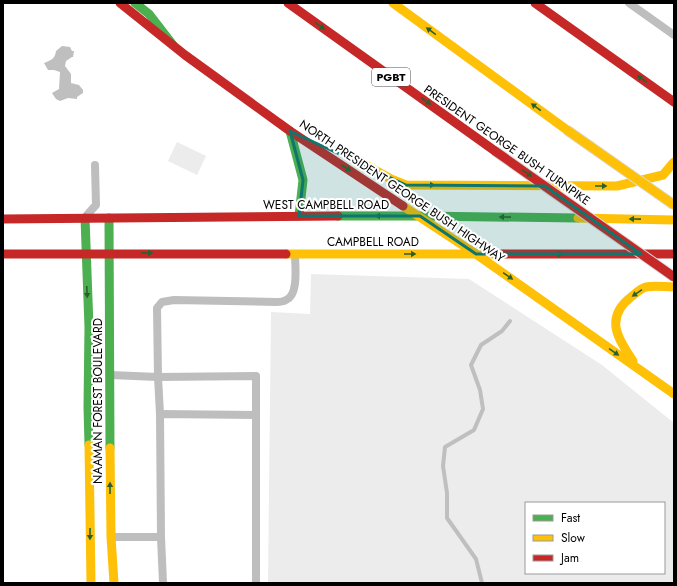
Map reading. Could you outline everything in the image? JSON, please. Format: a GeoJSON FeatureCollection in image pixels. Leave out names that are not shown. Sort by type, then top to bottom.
{"type":"FeatureCollection","features":[{"type":"Feature","properties":{"kind":"main road","name":"NORTH PRESIDENT GEORGE BUSH HIGHWAY"},"geometry":{"type":"LineString","coordinates":[[120,3],[173,45],[290,131],[476,254],[674,394]]}},
{"type":"Feature","properties":{"kind":"main road"},"geometry":{"type":"LineString","coordinates":[[135,3],[149,14],[173,45]]}},
{"type":"Feature","properties":{"kind":"main road","name":"PRESIDENT GEORGE BUSH TURNPIKE"},"geometry":{"type":"LineString","coordinates":[[288,3],[674,277]]}},
{"type":"Feature","properties":{"kind":"main road"},"geometry":{"type":"LineString","coordinates":[[392,3],[674,206]]}},
{"type":"Feature","properties":{"kind":"main road"},"geometry":{"type":"LineString","coordinates":[[535,3],[672,100],[674,109]]}},
{"type":"Feature","properties":{"kind":"main road"},"geometry":{"type":"LineString","coordinates":[[290,131],[339,153]]}},
{"type":"Feature","properties":{"kind":"main road"},"geometry":{"type":"LineString","coordinates":[[290,131],[303,180],[299,216]]}},
{"type":"Feature","properties":{"kind":"main road"},"geometry":{"type":"LineString","coordinates":[[353,159],[374,168],[391,179],[406,185],[465,186],[617,186],[663,175],[674,162]]}},
{"type":"Feature","properties":{"kind":"main road","name":"WEST CAMPBELL ROAD"},"geometry":{"type":"LineString","coordinates":[[3,219],[420,216],[674,220]]}},
{"type":"Feature","properties":{"kind":"main road","name":"NAAMAN FOREST BOULEVARD"},"geometry":{"type":"LineString","coordinates":[[85,218],[85,253],[89,326],[88,407],[91,583]]}},
{"type":"Feature","properties":{"kind":"main road","name":"NAAMAN FOREST BOULEVARD"},"geometry":{"type":"LineString","coordinates":[[109,218],[108,253],[111,537],[114,583]]}},
{"type":"Feature","properties":{"kind":"main road"},"geometry":{"type":"LineString","coordinates":[[3,254],[108,253]]}},
{"type":"Feature","properties":{"kind":"main road","name":"CAMPBELL ROAD"},"geometry":{"type":"LineString","coordinates":[[108,253],[476,254]]}},
{"type":"Feature","properties":{"kind":"main road"},"geometry":{"type":"LineString","coordinates":[[476,254],[674,254]]}},
{"type":"Feature","properties":{"kind":"main road"},"geometry":{"type":"LineString","coordinates":[[640,370],[620,342],[615,327],[618,312],[625,302],[645,287],[674,287]]}},
{"type":"Feature","properties":{"kind":"main road"},"geometry":{"type":"LineString","coordinates":[[90,485],[101,524],[105,533],[111,537]]}},
{"type":"Feature","properties":{"kind":"lane"},"geometry":{"type":"LineString","coordinates":[[629,3],[674,35]]}},
{"type":"Feature","properties":{"kind":"lane"},"geometry":{"type":"LineString","coordinates":[[85,218],[96,205],[95,165]]}},
{"type":"Feature","properties":{"kind":"lane"},"geometry":{"type":"LineString","coordinates":[[96,205],[109,218]]}},
{"type":"Feature","properties":{"kind":"lane"},"geometry":{"type":"LineString","coordinates":[[163,583],[157,308],[162,302],[174,300],[276,302],[287,300],[294,293],[295,254]]}},
{"type":"Feature","properties":{"kind":"lane"},"geometry":{"type":"LineString","coordinates":[[110,375],[158,377],[256,376],[256,583]]}},
{"type":"Feature","properties":{"kind":"lane"},"geometry":{"type":"LineString","coordinates":[[160,414],[256,415]]}},
{"type":"Feature","properties":{"kind":"lane"},"geometry":{"type":"LineString","coordinates":[[111,537],[161,537]]}},
{"type":"Feature","properties":{"kind":"highlighted area"},"geometry":{"type":"Polygon","coordinates":[[[290,131],[406,185],[545,186],[641,254],[476,254],[420,216],[299,216],[303,180],[290,131]]]}},
{"type":"Feature","properties":{"kind":"shaded area"},"geometry":{"type":"Polygon","coordinates":[[[62,46],[70,47],[72,51],[74,51],[73,57],[66,61],[65,66],[71,74],[71,83],[79,85],[83,90],[83,93],[77,97],[77,99],[68,98],[60,101],[56,99],[52,93],[59,89],[60,72],[48,70],[44,63],[52,59],[55,56],[56,51],[62,46]]]}},
{"type":"Feature","properties":{"kind":"shaded area"},"geometry":{"type":"Polygon","coordinates":[[[177,142],[206,156],[197,175],[168,161],[177,142]]]}},
{"type":"Feature","properties":{"kind":"shaded area"},"geometry":{"type":"Polygon","coordinates":[[[311,274],[469,279],[602,365],[674,423],[674,583],[268,583],[271,312],[310,314],[311,274]]]}},
{"type":"Feature","properties":{"kind":"waterway"},"geometry":{"type":"LineString","coordinates":[[482,583],[476,559],[447,518],[447,493],[443,466],[445,447],[474,430],[483,409],[480,390],[471,365],[481,345],[502,331],[510,321]]}},
{"type":"Feature","properties":{"kind":"traffic: fast"},"geometry":{"type":"LineString","coordinates":[[135,3],[149,14],[173,45]]}},
{"type":"Feature","properties":{"kind":"traffic: fast"},"geometry":{"type":"LineString","coordinates":[[290,131],[303,180],[299,216]]}},
{"type":"Feature","properties":{"kind":"traffic: fast"},"geometry":{"type":"LineString","coordinates":[[338,216],[578,218]]}},
{"type":"Feature","properties":{"kind":"traffic: fast"},"geometry":{"type":"LineString","coordinates":[[85,218],[89,327],[89,445]]}},
{"type":"Feature","properties":{"kind":"traffic: fast"},"geometry":{"type":"LineString","coordinates":[[109,218],[110,448]]}},
{"type":"Feature","properties":{"kind":"traffic: slow"},"geometry":{"type":"LineString","coordinates":[[393,3],[567,130]]}},
{"type":"Feature","properties":{"kind":"traffic: slow"},"geometry":{"type":"LineString","coordinates":[[567,130],[674,205]]}},
{"type":"Feature","properties":{"kind":"traffic: slow"},"geometry":{"type":"LineString","coordinates":[[364,164],[391,179],[406,185],[617,186],[663,175],[674,162]]}},
{"type":"Feature","properties":{"kind":"traffic: slow"},"geometry":{"type":"LineString","coordinates":[[403,206],[476,254],[674,394]]}},
{"type":"Feature","properties":{"kind":"traffic: slow"},"geometry":{"type":"LineString","coordinates":[[578,218],[674,220]]}},
{"type":"Feature","properties":{"kind":"traffic: slow"},"geometry":{"type":"LineString","coordinates":[[286,254],[503,254]]}},
{"type":"Feature","properties":{"kind":"traffic: slow"},"geometry":{"type":"LineString","coordinates":[[633,361],[623,345],[616,329],[618,313],[631,297],[644,288],[653,286],[674,287]]}},
{"type":"Feature","properties":{"kind":"traffic: slow"},"geometry":{"type":"LineString","coordinates":[[89,445],[91,583]]}},
{"type":"Feature","properties":{"kind":"traffic: slow"},"geometry":{"type":"LineString","coordinates":[[110,448],[111,537],[114,583]]}},
{"type":"Feature","properties":{"kind":"traffic: jam"},"geometry":{"type":"LineString","coordinates":[[120,3],[185,55],[290,131],[403,206]]}},
{"type":"Feature","properties":{"kind":"traffic: jam"},"geometry":{"type":"LineString","coordinates":[[288,3],[495,151]]}},
{"type":"Feature","properties":{"kind":"traffic: jam"},"geometry":{"type":"LineString","coordinates":[[535,3],[674,102]]}},
{"type":"Feature","properties":{"kind":"traffic: jam"},"geometry":{"type":"LineString","coordinates":[[495,151],[674,277]]}},
{"type":"Feature","properties":{"kind":"traffic: jam"},"geometry":{"type":"LineString","coordinates":[[3,219],[338,216]]}},
{"type":"Feature","properties":{"kind":"traffic: jam"},"geometry":{"type":"LineString","coordinates":[[3,254],[286,254]]}},
{"type":"Feature","properties":{"kind":"traffic: jam"},"geometry":{"type":"LineString","coordinates":[[503,254],[674,254]]}}]}
